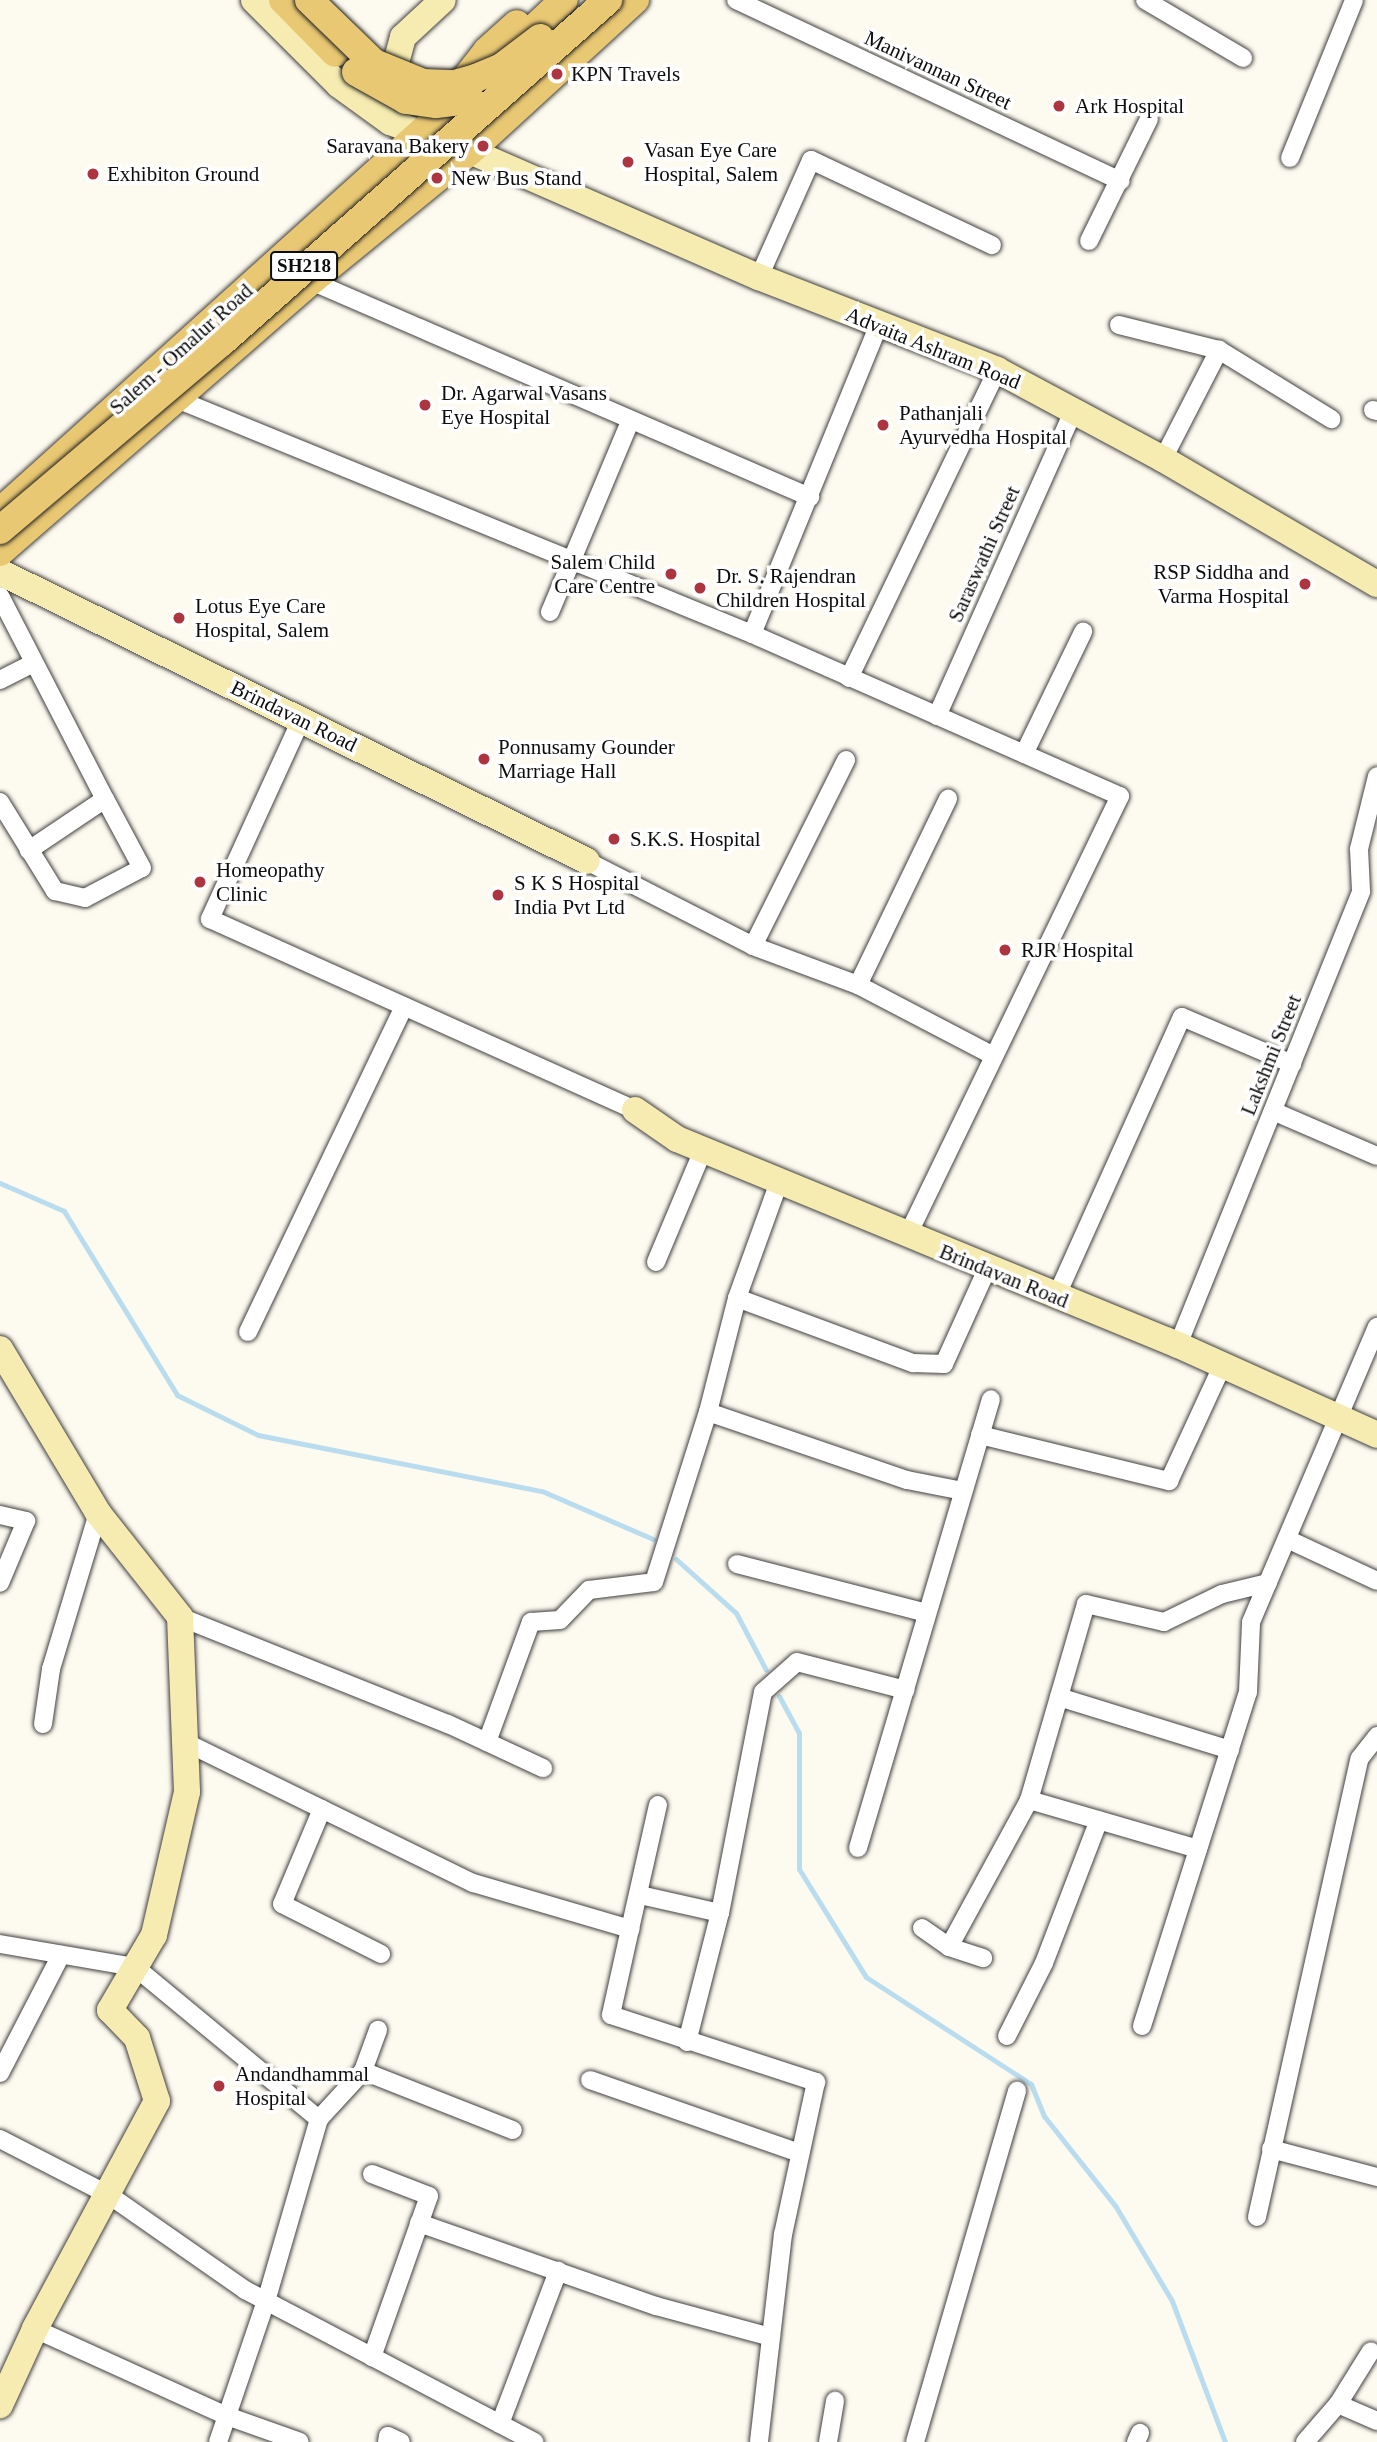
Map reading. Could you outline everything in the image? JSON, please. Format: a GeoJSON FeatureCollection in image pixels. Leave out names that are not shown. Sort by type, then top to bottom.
{"type":"FeatureCollection","features":[{"type":"Feature","properties":{"kind":"main road"},"geometry":{"type":"LineString","coordinates":[[283,0],[357,73],[406,100],[436,104],[469,101],[495,92],[527,73]]}},
{"type":"Feature","properties":{"kind":"main road"},"geometry":{"type":"LineString","coordinates":[[309,0],[385,70],[440,85],[476,78],[502,66],[582,0]]}},
{"type":"Feature","properties":{"kind":"main road","name":"SH218"},"geometry":{"type":"LineString","coordinates":[[416,138],[487,51],[543,0]]}},
{"type":"Feature","properties":{"kind":"main road"},"geometry":{"type":"LineString","coordinates":[[416,138],[564,0]]}},
{"type":"Feature","properties":{"kind":"main road","name":"SH218"},"geometry":{"type":"LineString","coordinates":[[0,530],[608,0]]}},
{"type":"Feature","properties":{"kind":"main road"},"geometry":{"type":"LineString","coordinates":[[0,552],[179,400],[312,281],[470,150],[635,0]]}},
{"type":"Feature","properties":{"kind":"main road","name":"Salem - Omalur Road"},"geometry":{"type":"LineString","coordinates":[[0,512],[416,138]]}},
{"type":"Feature","properties":{"kind":"street"},"geometry":{"type":"LineString","coordinates":[[254,0],[339,85],[416,138]]}},
{"type":"Feature","properties":{"kind":"street"},"geometry":{"type":"LineString","coordinates":[[390,122],[388,85],[403,37],[443,0]]}},
{"type":"Feature","properties":{"kind":"street","name":"Manivannan Street"},"geometry":{"type":"LineString","coordinates":[[736,0],[1121,181]]}},
{"type":"Feature","properties":{"kind":"street"},"geometry":{"type":"LineString","coordinates":[[1145,0],[1243,58]]}},
{"type":"Feature","properties":{"kind":"street"},"geometry":{"type":"LineString","coordinates":[[1290,158],[1354,0]]}},
{"type":"Feature","properties":{"kind":"street"},"geometry":{"type":"LineString","coordinates":[[1089,241],[1121,181],[1149,119]]}},
{"type":"Feature","properties":{"kind":"street","name":"Advaita Ashram Road"},"geometry":{"type":"LineString","coordinates":[[416,138],[470,150],[759,276],[997,370],[1163,459],[1377,584]]}},
{"type":"Feature","properties":{"kind":"street"},"geometry":{"type":"LineString","coordinates":[[759,276],[811,160],[992,245]]}},
{"type":"Feature","properties":{"kind":"street"},"geometry":{"type":"LineString","coordinates":[[312,281],[631,422],[810,497]]}},
{"type":"Feature","properties":{"kind":"street"},"geometry":{"type":"LineString","coordinates":[[752,634],[879,325]]}},
{"type":"Feature","properties":{"kind":"street"},"geometry":{"type":"LineString","coordinates":[[1119,325],[1219,350],[1331,419]]}},
{"type":"Feature","properties":{"kind":"street"},"geometry":{"type":"LineString","coordinates":[[1163,459],[1219,350]]}},
{"type":"Feature","properties":{"kind":"street"},"geometry":{"type":"LineString","coordinates":[[849,678],[997,370]]}},
{"type":"Feature","properties":{"kind":"street"},"geometry":{"type":"LineString","coordinates":[[179,400],[752,634],[1120,796],[907,1236]]}},
{"type":"Feature","properties":{"kind":"street","name":"Saraswathi Street"},"geometry":{"type":"LineString","coordinates":[[937,716],[1074,410]]}},
{"type":"Feature","properties":{"kind":"street"},"geometry":{"type":"LineString","coordinates":[[550,612],[631,422]]}},
{"type":"Feature","properties":{"kind":"street","name":"Brindavan Road"},"geometry":{"type":"LineString","coordinates":[[0,572],[587,860]]}},
{"type":"Feature","properties":{"kind":"street"},"geometry":{"type":"LineString","coordinates":[[0,596],[142,869],[85,898],[55,891],[0,802]]}},
{"type":"Feature","properties":{"kind":"street"},"geometry":{"type":"LineString","coordinates":[[1024,754],[1083,632]]}},
{"type":"Feature","properties":{"kind":"street"},"geometry":{"type":"LineString","coordinates":[[0,680],[33,663]]}},
{"type":"Feature","properties":{"kind":"street"},"geometry":{"type":"LineString","coordinates":[[301,720],[210,919],[635,1110]]}},
{"type":"Feature","properties":{"kind":"street"},"geometry":{"type":"LineString","coordinates":[[753,946],[845,760]]}},
{"type":"Feature","properties":{"kind":"street","name":"Lakshmi Street"},"geometry":{"type":"LineString","coordinates":[[1178,1345],[1361,891],[1359,849],[1377,776]]}},
{"type":"Feature","properties":{"kind":"street"},"geometry":{"type":"LineString","coordinates":[[29,850],[104,799]]}},
{"type":"Feature","properties":{"kind":"street"},"geometry":{"type":"LineString","coordinates":[[858,985],[948,799]]}},
{"type":"Feature","properties":{"kind":"street"},"geometry":{"type":"LineString","coordinates":[[587,860],[753,946],[858,985],[994,1056]]}},
{"type":"Feature","properties":{"kind":"street"},"geometry":{"type":"LineString","coordinates":[[248,1332],[404,1006]]}},
{"type":"Feature","properties":{"kind":"street"},"geometry":{"type":"LineString","coordinates":[[1056,1297],[1182,1017],[1292,1064]]}},
{"type":"Feature","properties":{"kind":"street","name":"Brindavan Road"},"geometry":{"type":"LineString","coordinates":[[635,1110],[677,1139],[1223,1364],[1342,1415],[1377,1435]]}},
{"type":"Feature","properties":{"kind":"street"},"geometry":{"type":"LineString","coordinates":[[1273,1111],[1377,1156]]}},
{"type":"Feature","properties":{"kind":"street"},"geometry":{"type":"LineString","coordinates":[[656,1262],[703,1150]]}},
{"type":"Feature","properties":{"kind":"street"},"geometry":{"type":"LineString","coordinates":[[487,1742],[531,1622],[560,1619],[589,1590],[654,1582],[708,1412],[737,1298],[779,1182]]}},
{"type":"Feature","properties":{"kind":"street"},"geometry":{"type":"LineString","coordinates":[[737,1298],[913,1363],[944,1364],[987,1269]]}},
{"type":"Feature","properties":{"kind":"street"},"geometry":{"type":"LineString","coordinates":[[1142,2026],[1248,1692],[1251,1622],[1342,1415],[1377,1327]]}},
{"type":"Feature","properties":{"kind":"street"},"geometry":{"type":"LineString","coordinates":[[0,1350],[98,1513],[180,1617],[487,1742],[543,1768]]}},
{"type":"Feature","properties":{"kind":"street"},"geometry":{"type":"LineString","coordinates":[[980,1435],[1169,1481],[1223,1364]]}},
{"type":"Feature","properties":{"kind":"street"},"geometry":{"type":"LineString","coordinates":[[858,1848],[990,1399]]}},
{"type":"Feature","properties":{"kind":"street"},"geometry":{"type":"LineString","coordinates":[[708,1412],[907,1480],[964,1490]]}},
{"type":"Feature","properties":{"kind":"street"},"geometry":{"type":"LineString","coordinates":[[43,1724],[51,1669],[98,1513]]}},
{"type":"Feature","properties":{"kind":"street"},"geometry":{"type":"LineString","coordinates":[[0,1515],[26,1521],[0,1583]]}},
{"type":"Feature","properties":{"kind":"street"},"geometry":{"type":"LineString","coordinates":[[1287,1539],[1377,1581]]}},
{"type":"Feature","properties":{"kind":"street"},"geometry":{"type":"LineString","coordinates":[[737,1564],[927,1613]]}},
{"type":"Feature","properties":{"kind":"street"},"geometry":{"type":"LineString","coordinates":[[949,1947],[1028,1800],[1086,1605],[1164,1622],[1222,1594],[1268,1583]]}},
{"type":"Feature","properties":{"kind":"street"},"geometry":{"type":"LineString","coordinates":[[0,2405],[35,2329],[157,2101],[137,2038],[110,2010],[154,1935],[187,1792],[180,1617]]}},
{"type":"Feature","properties":{"kind":"street"},"geometry":{"type":"LineString","coordinates":[[687,2042],[719,1913],[762,1692],[797,1662],[905,1690]]}},
{"type":"Feature","properties":{"kind":"street"},"geometry":{"type":"LineString","coordinates":[[1059,1697],[1230,1750]]}},
{"type":"Feature","properties":{"kind":"street"},"geometry":{"type":"LineString","coordinates":[[1257,2217],[1360,1758],[1377,1736]]}},
{"type":"Feature","properties":{"kind":"street"},"geometry":{"type":"LineString","coordinates":[[185,1742],[473,1883],[631,1929]]}},
{"type":"Feature","properties":{"kind":"street"},"geometry":{"type":"LineString","coordinates":[[1028,1800],[1198,1849]]}},
{"type":"Feature","properties":{"kind":"street"},"geometry":{"type":"LineString","coordinates":[[658,1805],[611,2015],[816,2082],[783,2234],[759,2442]]}},
{"type":"Feature","properties":{"kind":"street"},"geometry":{"type":"LineString","coordinates":[[322,1809],[282,1904],[381,1954]]}},
{"type":"Feature","properties":{"kind":"street"},"geometry":{"type":"LineString","coordinates":[[1007,2036],[1044,1963],[1099,1821]]}},
{"type":"Feature","properties":{"kind":"street"},"geometry":{"type":"LineString","coordinates":[[640,1895],[719,1913]]}},
{"type":"Feature","properties":{"kind":"street"},"geometry":{"type":"LineString","coordinates":[[922,1928],[949,1947],[983,1958]]}},
{"type":"Feature","properties":{"kind":"street"},"geometry":{"type":"LineString","coordinates":[[0,1944],[135,1967],[319,2119]]}},
{"type":"Feature","properties":{"kind":"street"},"geometry":{"type":"LineString","coordinates":[[0,2073],[61,1955]]}},
{"type":"Feature","properties":{"kind":"street"},"geometry":{"type":"LineString","coordinates":[[218,2442],[266,2301],[319,2119],[363,2071],[378,2030]]}},
{"type":"Feature","properties":{"kind":"street"},"geometry":{"type":"LineString","coordinates":[[363,2071],[513,2130]]}},
{"type":"Feature","properties":{"kind":"street"},"geometry":{"type":"LineString","coordinates":[[590,2080],[800,2153]]}},
{"type":"Feature","properties":{"kind":"street"},"geometry":{"type":"LineString","coordinates":[[915,2442],[1017,2090]]}},
{"type":"Feature","properties":{"kind":"street"},"geometry":{"type":"LineString","coordinates":[[0,2139],[109,2195],[266,2301],[535,2442]]}},
{"type":"Feature","properties":{"kind":"street"},"geometry":{"type":"LineString","coordinates":[[1271,2149],[1377,2177]]}},
{"type":"Feature","properties":{"kind":"street"},"geometry":{"type":"LineString","coordinates":[[372,2174],[429,2196],[372,2357]]}},
{"type":"Feature","properties":{"kind":"street"},"geometry":{"type":"LineString","coordinates":[[419,2223],[656,2306],[771,2337]]}},
{"type":"Feature","properties":{"kind":"street"},"geometry":{"type":"LineString","coordinates":[[500,2424],[558,2271]]}},
{"type":"Feature","properties":{"kind":"street"},"geometry":{"type":"LineString","coordinates":[[35,2329],[227,2416],[300,2442]]}},
{"type":"Feature","properties":{"kind":"street"},"geometry":{"type":"LineString","coordinates":[[1305,2442],[1338,2404],[1371,2351]]}},
{"type":"Feature","properties":{"kind":"street"},"geometry":{"type":"LineString","coordinates":[[828,2442],[835,2400]]}},
{"type":"Feature","properties":{"kind":"street"},"geometry":{"type":"LineString","coordinates":[[1338,2404],[1377,2421]]}},
{"type":"Feature","properties":{"kind":"street"},"geometry":{"type":"LineString","coordinates":[[387,2442],[388,2436],[401,2442]]}},
{"type":"Feature","properties":{"kind":"waterway"},"geometry":{"type":"LineString","coordinates":[[0,1183],[64,1211],[177,1395],[258,1435],[542,1491],[653,1539]]}},
{"type":"Feature","properties":{"kind":"waterway"},"geometry":{"type":"LineString","coordinates":[[676,1559],[736,1613],[766,1670]]}},
{"type":"Feature","properties":{"kind":"waterway"},"geometry":{"type":"LineString","coordinates":[[779,1696],[799,1733],[799,1869],[866,1977],[1031,2084],[1044,2116],[1116,2207],[1172,2301],[1225,2442]]}},
{"type":"Feature","properties":{"kind":"place","name":"KPN Travels"},"geometry":{"type":"Point","coordinates":[557,74]}},
{"type":"Feature","properties":{"kind":"place","name":"Ark Hospital"},"geometry":{"type":"Point","coordinates":[1059,106]}},
{"type":"Feature","properties":{"kind":"place","name":"Saravana Bakery"},"geometry":{"type":"Point","coordinates":[483,146]}},
{"type":"Feature","properties":{"kind":"place","name":"Vasan Eye Care Hospital, Salem"},"geometry":{"type":"Point","coordinates":[628,162]}},
{"type":"Feature","properties":{"kind":"place","name":"Exhibiton Ground"},"geometry":{"type":"Point","coordinates":[93,174]}},
{"type":"Feature","properties":{"kind":"place","name":"New Bus Stand"},"geometry":{"type":"Point","coordinates":[437,178]}},
{"type":"Feature","properties":{"kind":"place","name":"Dr. Agarwal Vasans Eye Hospital"},"geometry":{"type":"Point","coordinates":[425,405]}},
{"type":"Feature","properties":{"kind":"place","name":"Pathanjali Ayurvedha Hospital"},"geometry":{"type":"Point","coordinates":[883,425]}},
{"type":"Feature","properties":{"kind":"place","name":"Salem Child Care Centre"},"geometry":{"type":"Point","coordinates":[671,574]}},
{"type":"Feature","properties":{"kind":"place","name":"RSP Siddha and Varma Hospital"},"geometry":{"type":"Point","coordinates":[1305,584]}},
{"type":"Feature","properties":{"kind":"place","name":"Dr. S. Rajendran Children Hospital"},"geometry":{"type":"Point","coordinates":[700,588]}},
{"type":"Feature","properties":{"kind":"place","name":"Lotus Eye Care Hospital, Salem"},"geometry":{"type":"Point","coordinates":[179,618]}},
{"type":"Feature","properties":{"kind":"place","name":"Ponnusamy Gounder Marriage Hall"},"geometry":{"type":"Point","coordinates":[484,759]}},
{"type":"Feature","properties":{"kind":"place","name":"S.K.S. Hospital"},"geometry":{"type":"Point","coordinates":[614,839]}},
{"type":"Feature","properties":{"kind":"place","name":"Homeopathy Clinic"},"geometry":{"type":"Point","coordinates":[200,882]}},
{"type":"Feature","properties":{"kind":"place","name":"S K S Hospital India Pvt Ltd"},"geometry":{"type":"Point","coordinates":[498,895]}},
{"type":"Feature","properties":{"kind":"place","name":"RJR Hospital"},"geometry":{"type":"Point","coordinates":[1005,950]}},
{"type":"Feature","properties":{"kind":"place","name":"Andandhammal Hospital"},"geometry":{"type":"Point","coordinates":[219,2086]}}]}
